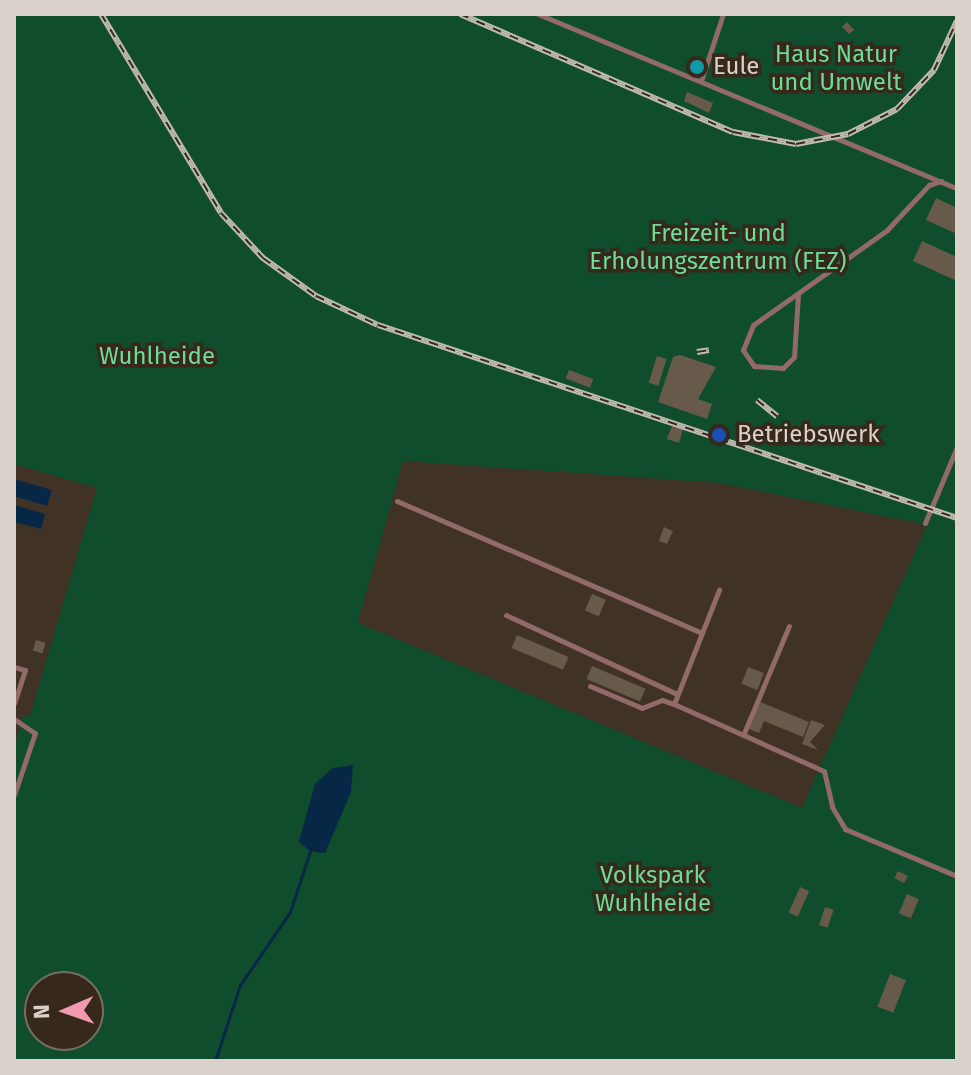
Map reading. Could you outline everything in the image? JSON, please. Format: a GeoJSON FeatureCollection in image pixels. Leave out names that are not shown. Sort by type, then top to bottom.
{"type":"FeatureCollection","features":[{"type":"Feature","properties":{"kind":"lane"},"geometry":{"type":"LineString","coordinates":[[538,14],[957,188]]}},
{"type":"Feature","properties":{"kind":"lane"},"geometry":{"type":"LineString","coordinates":[[701,81],[723,14]]}},
{"type":"Feature","properties":{"kind":"lane"},"geometry":{"type":"LineString","coordinates":[[798,294],[794,357],[783,368],[754,366],[743,350],[747,331],[798,294],[887,230],[929,185],[942,181]]}},
{"type":"Feature","properties":{"kind":"lane"},"geometry":{"type":"LineString","coordinates":[[925,523],[957,447]]}},
{"type":"Feature","properties":{"kind":"lane"},"geometry":{"type":"LineString","coordinates":[[397,501],[702,633]]}},
{"type":"Feature","properties":{"kind":"lane"},"geometry":{"type":"LineString","coordinates":[[674,704],[719,590]]}},
{"type":"Feature","properties":{"kind":"lane"},"geometry":{"type":"LineString","coordinates":[[506,615],[677,694]]}},
{"type":"Feature","properties":{"kind":"lane"},"geometry":{"type":"LineString","coordinates":[[744,733],[789,626]]}},
{"type":"Feature","properties":{"kind":"lane"},"geometry":{"type":"LineString","coordinates":[[14,667],[25,670],[14,703]]}},
{"type":"Feature","properties":{"kind":"lane"},"geometry":{"type":"LineString","coordinates":[[590,686],[642,708],[662,700],[674,704],[824,771],[828,795],[845,829],[957,876]]}},
{"type":"Feature","properties":{"kind":"lane"},"geometry":{"type":"LineString","coordinates":[[14,719],[34,730],[14,795]]}},
{"type":"Feature","properties":{"kind":"green space"},"geometry":{"type":"Polygon","coordinates":[[[14,14],[957,14],[957,1061],[14,1061],[14,747],[23,715],[30,716],[97,488],[14,464],[14,14]],[[403,461],[358,623],[802,808],[927,525],[719,483],[403,461]],[[352,765],[315,784],[299,842],[340,815],[351,792],[352,765]]]}},
{"type":"Feature","properties":{"kind":"water"},"geometry":{"type":"Polygon","coordinates":[[[14,479],[52,490],[47,506],[14,496],[14,479]]]}},
{"type":"Feature","properties":{"kind":"water"},"geometry":{"type":"Polygon","coordinates":[[[14,505],[45,514],[41,529],[14,522],[14,505]]]}},
{"type":"Feature","properties":{"kind":"water"},"geometry":{"type":"Polygon","coordinates":[[[353,765],[351,792],[325,853],[310,851],[299,842],[315,784],[333,768],[353,765]]]}},
{"type":"Feature","properties":{"kind":"building"},"geometry":{"type":"Polygon","coordinates":[[[847,22],[854,30],[849,34],[842,27],[847,22]]]}},
{"type":"Feature","properties":{"kind":"building"},"geometry":{"type":"Polygon","coordinates":[[[687,92],[713,103],[709,113],[684,101],[687,92]]]}},
{"type":"Feature","properties":{"kind":"building"},"geometry":{"type":"Polygon","coordinates":[[[936,198],[957,208],[957,234],[926,220],[936,198]]]}},
{"type":"Feature","properties":{"kind":"building"},"geometry":{"type":"Polygon","coordinates":[[[922,241],[957,257],[957,281],[913,261],[922,241]]]}},
{"type":"Feature","properties":{"kind":"building"},"geometry":{"type":"Polygon","coordinates":[[[680,355],[716,367],[698,399],[712,404],[707,419],[658,402],[673,357],[680,355]]]}},
{"type":"Feature","properties":{"kind":"building"},"geometry":{"type":"Polygon","coordinates":[[[657,356],[667,359],[658,386],[649,383],[657,356]]]}},
{"type":"Feature","properties":{"kind":"building"},"geometry":{"type":"Polygon","coordinates":[[[569,370],[593,379],[590,388],[566,378],[569,370]]]}},
{"type":"Feature","properties":{"kind":"building"},"geometry":{"type":"Polygon","coordinates":[[[672,426],[683,429],[679,443],[667,439],[672,426]]]}},
{"type":"Feature","properties":{"kind":"building"},"geometry":{"type":"Polygon","coordinates":[[[664,527],[673,531],[667,544],[659,541],[664,527]]]}},
{"type":"Feature","properties":{"kind":"building"},"geometry":{"type":"Polygon","coordinates":[[[592,594],[606,600],[599,616],[585,611],[592,594]]]}},
{"type":"Feature","properties":{"kind":"building"},"geometry":{"type":"Polygon","coordinates":[[[517,635],[569,657],[563,670],[512,648],[517,635]]]}},
{"type":"Feature","properties":{"kind":"building"},"geometry":{"type":"Polygon","coordinates":[[[36,640],[46,643],[42,653],[33,651],[36,640]]]}},
{"type":"Feature","properties":{"kind":"building"},"geometry":{"type":"Polygon","coordinates":[[[592,666],[645,689],[640,702],[587,679],[592,666]]]}},
{"type":"Feature","properties":{"kind":"building"},"geometry":{"type":"Polygon","coordinates":[[[748,667],[764,673],[757,690],[742,684],[748,667]]]}},
{"type":"Feature","properties":{"kind":"building"},"geometry":{"type":"Polygon","coordinates":[[[760,702],[809,722],[803,737],[764,721],[759,733],[749,729],[760,702]]]}},
{"type":"Feature","properties":{"kind":"building"},"geometry":{"type":"Polygon","coordinates":[[[811,720],[825,725],[810,742],[818,750],[802,744],[811,720]]]}},
{"type":"Feature","properties":{"kind":"building"},"geometry":{"type":"Polygon","coordinates":[[[898,871],[908,876],[904,883],[894,878],[898,871]]]}},
{"type":"Feature","properties":{"kind":"building"},"geometry":{"type":"Polygon","coordinates":[[[800,887],[809,891],[798,917],[789,913],[800,887]]]}},
{"type":"Feature","properties":{"kind":"building"},"geometry":{"type":"Polygon","coordinates":[[[907,894],[919,899],[911,918],[899,913],[907,894]]]}},
{"type":"Feature","properties":{"kind":"building"},"geometry":{"type":"Polygon","coordinates":[[[825,907],[834,910],[828,928],[819,925],[825,907]]]}},
{"type":"Feature","properties":{"kind":"building"},"geometry":{"type":"Polygon","coordinates":[[[890,974],[906,980],[893,1013],[877,1007],[890,974]]]}},
{"type":"Feature","properties":{"kind":"waterway"},"geometry":{"type":"LineString","coordinates":[[215,1061],[240,985],[290,912],[310,851]]}},
{"type":"Feature","properties":{"kind":"railway"},"geometry":{"type":"LineString","coordinates":[[101,14],[221,213],[263,258],[316,296],[378,325],[957,518]]}},
{"type":"Feature","properties":{"kind":"railway"},"geometry":{"type":"LineString","coordinates":[[460,14],[733,132],[796,144],[848,134],[897,109],[934,70],[957,21]]}},
{"type":"Feature","properties":{"kind":"railway"},"geometry":{"type":"LineString","coordinates":[[697,352],[709,350]]}},
{"type":"Feature","properties":{"kind":"railway"},"geometry":{"type":"LineString","coordinates":[[757,400],[777,416]]}},
{"type":"Feature","properties":{"kind":"place","name":"Eule"},"geometry":{"type":"Point","coordinates":[697,67]}},
{"type":"Feature","properties":{"kind":"place","name":"Betriebswerk"},"geometry":{"type":"Point","coordinates":[719,435]}},
{"type":"Feature","properties":{"kind":"park label","name":"Haus Natur und Umwelt"},"geometry":{"type":"Point","coordinates":[836,69]}},
{"type":"Feature","properties":{"kind":"park label","name":"Freizeit- und Erholungszentrum (FEZ)"},"geometry":{"type":"Point","coordinates":[718,248]}},
{"type":"Feature","properties":{"kind":"park label","name":"Wuhlheide"},"geometry":{"type":"Point","coordinates":[157,357]}},
{"type":"Feature","properties":{"kind":"park label","name":"Volkspark Wuhlheide"},"geometry":{"type":"Point","coordinates":[653,890]}}]}
